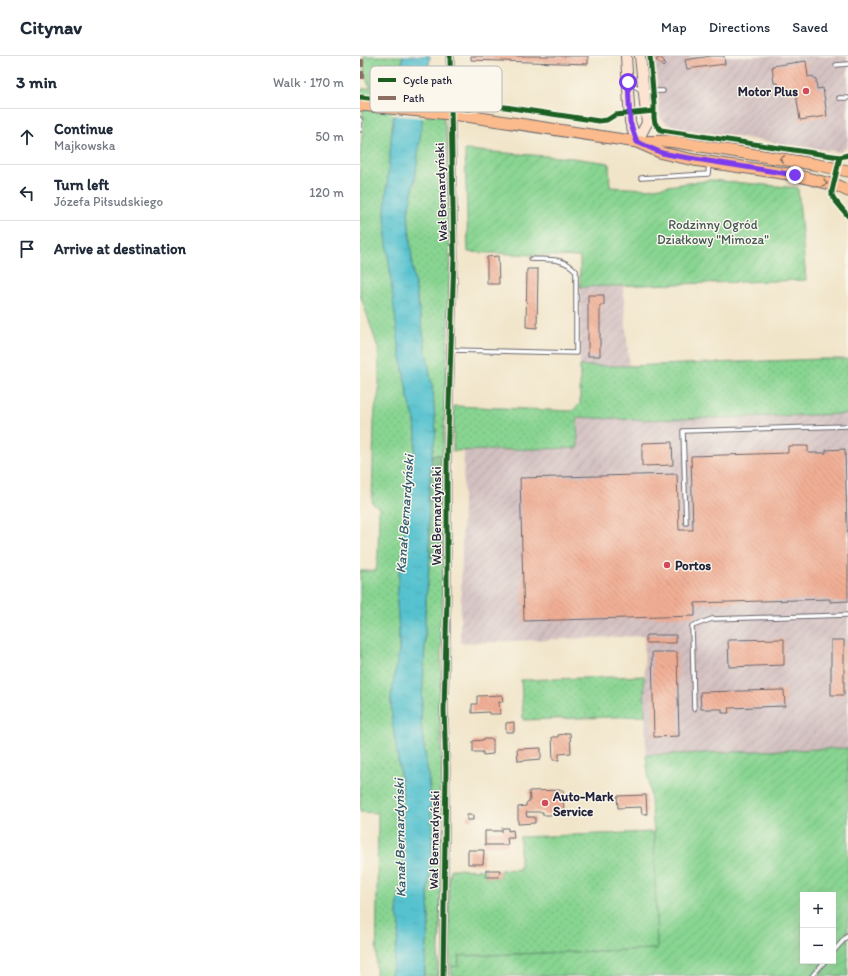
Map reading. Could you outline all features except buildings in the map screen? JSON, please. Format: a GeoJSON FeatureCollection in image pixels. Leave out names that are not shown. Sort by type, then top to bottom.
{"type":"FeatureCollection","features":[{"type":"Feature","properties":{"kind":"main road"},"geometry":{"type":"LineString","coordinates":[[626,56],[630,122],[637,142],[662,153],[795,175],[838,186],[848,191]]}},
{"type":"Feature","properties":{"kind":"main road"},"geometry":{"type":"LineString","coordinates":[[637,142],[647,123],[640,56]]}},
{"type":"Feature","properties":{"kind":"main road"},"geometry":{"type":"LineString","coordinates":[[360,105],[370,106]]}},
{"type":"Feature","properties":{"kind":"main road"},"geometry":{"type":"LineString","coordinates":[[430,112],[460,115],[637,142],[669,141],[848,171]]}},
{"type":"Feature","properties":{"kind":"street","name":"Wał Bernardyński"},"geometry":{"type":"LineString","coordinates":[[450,56],[450,66]]}},
{"type":"Feature","properties":{"kind":"street","name":"Wał Bernardyński"},"geometry":{"type":"LineString","coordinates":[[443,976],[446,769],[444,710],[447,598],[447,463],[452,350],[454,229],[451,112]]}},
{"type":"Feature","properties":{"kind":"lane"},"geometry":{"type":"LineString","coordinates":[[836,65],[848,64]]}},
{"type":"Feature","properties":{"kind":"lane"},"geometry":{"type":"LineString","coordinates":[[628,82],[644,91],[663,91]]}},
{"type":"Feature","properties":{"kind":"lane"},"geometry":{"type":"LineString","coordinates":[[839,98],[848,98]]}},
{"type":"Feature","properties":{"kind":"lane"},"geometry":{"type":"LineString","coordinates":[[360,119],[360,130]]}},
{"type":"Feature","properties":{"kind":"lane"},"geometry":{"type":"LineString","coordinates":[[641,178],[708,174],[710,162]]}},
{"type":"Feature","properties":{"kind":"lane"},"geometry":{"type":"LineString","coordinates":[[452,350],[576,353],[576,271],[564,261],[531,259]]}},
{"type":"Feature","properties":{"kind":"lane"},"geometry":{"type":"LineString","coordinates":[[686,523],[683,431],[848,426]]}},
{"type":"Feature","properties":{"kind":"lane"},"geometry":{"type":"LineString","coordinates":[[694,709],[692,626],[712,619],[848,615]]}},
{"type":"Feature","properties":{"kind":"lane"},"geometry":{"type":"LineString","coordinates":[[836,949],[848,935]]}},
{"type":"Feature","properties":{"kind":"lane"},"geometry":{"type":"LineString","coordinates":[[812,976],[822,964]]}},
{"type":"Feature","properties":{"kind":"shaded area"},"geometry":{"type":"Polygon","coordinates":[[[655,56],[847,56],[848,146],[840,152],[681,129],[668,124],[660,118],[655,56]]]}},
{"type":"Feature","properties":{"kind":"shaded area"},"geometry":{"type":"Polygon","coordinates":[[[623,286],[629,366],[580,366],[580,287],[623,286]]]}},
{"type":"Feature","properties":{"kind":"shaded area"},"geometry":{"type":"Polygon","coordinates":[[[848,414],[848,748],[646,755],[644,636],[460,643],[464,451],[578,448],[577,417],[641,420],[848,414]]]}},
{"type":"Feature","properties":{"kind":"green space"},"geometry":{"type":"Polygon","coordinates":[[[364,56],[403,56],[401,66],[370,66],[370,84],[368,84],[364,75],[364,56]]]}},
{"type":"Feature","properties":{"kind":"green space"},"geometry":{"type":"Polygon","coordinates":[[[370,88],[370,112],[395,112],[385,211],[386,235],[400,352],[408,397],[415,420],[416,435],[415,449],[405,502],[403,553],[399,574],[397,602],[399,652],[391,700],[392,720],[402,786],[402,848],[404,868],[397,915],[400,925],[399,934],[391,976],[376,976],[378,813],[360,812],[360,571],[376,571],[378,555],[379,508],[372,503],[374,422],[379,392],[378,348],[360,294],[360,155],[363,126],[362,89],[370,88]]]}},
{"type":"Feature","properties":{"kind":"green space"},"geometry":{"type":"Polygon","coordinates":[[[423,112],[443,112],[448,141],[447,163],[449,187],[450,270],[443,455],[432,455],[436,432],[433,394],[413,273],[408,212],[415,179],[423,112]]]}},
{"type":"Feature","properties":{"kind":"green space","name":"Rodzinny Ogród Działkowy \"Mimoza\""},"geometry":{"type":"Polygon","coordinates":[[[465,150],[573,158],[609,163],[610,187],[646,189],[711,180],[798,188],[806,280],[580,287],[580,257],[468,252],[465,150]]]}},
{"type":"Feature","properties":{"kind":"green space"},"geometry":{"type":"Polygon","coordinates":[[[848,359],[848,414],[641,420],[577,417],[578,448],[453,451],[454,406],[572,411],[580,404],[580,366],[629,366],[848,359]]]}},
{"type":"Feature","properties":{"kind":"green space"},"geometry":{"type":"Polygon","coordinates":[[[432,455],[443,455],[443,557],[430,557],[428,500],[432,455]]]}},
{"type":"Feature","properties":{"kind":"green space"},"geometry":{"type":"Polygon","coordinates":[[[430,557],[443,557],[440,709],[442,771],[440,931],[437,976],[424,976],[429,924],[428,892],[432,851],[431,796],[421,721],[425,645],[425,609],[430,557]]]}},
{"type":"Feature","properties":{"kind":"green space"},"geometry":{"type":"Polygon","coordinates":[[[644,676],[645,716],[523,720],[521,680],[644,676]]]}},
{"type":"Feature","properties":{"kind":"green space"},"geometry":{"type":"Polygon","coordinates":[[[848,748],[848,976],[451,976],[451,967],[459,966],[459,956],[657,949],[654,832],[646,755],[848,748]]]}},
{"type":"Feature","properties":{"kind":"green space"},"geometry":{"type":"Polygon","coordinates":[[[654,832],[657,949],[459,956],[459,966],[451,967],[449,944],[449,879],[451,869],[486,870],[486,877],[499,877],[500,870],[520,869],[520,837],[654,832]]]}},
{"type":"Feature","properties":{"kind":"water"},"geometry":{"type":"Polygon","coordinates":[[[403,56],[430,56],[429,66],[401,66],[403,56]]]}},
{"type":"Feature","properties":{"kind":"water","name":"Kanał Bernardyński"},"geometry":{"type":"Polygon","coordinates":[[[395,112],[423,112],[415,179],[408,212],[413,273],[433,393],[436,432],[432,455],[428,500],[430,557],[425,609],[425,645],[421,721],[428,773],[432,826],[432,851],[428,892],[429,924],[424,976],[391,976],[399,934],[400,925],[397,915],[404,868],[402,848],[402,786],[392,720],[391,700],[399,652],[397,602],[399,574],[403,553],[405,502],[415,449],[416,435],[415,420],[408,397],[400,352],[386,235],[385,211],[395,112]]]}},
{"type":"Feature","properties":{"kind":"pier"},"geometry":{"type":"Polygon","coordinates":[[[392,112],[426,112],[425,118],[392,115],[392,112]]]}},
{"type":"Feature","properties":{"kind":"marked path"},"geometry":{"type":"LineString","coordinates":[[362,56],[362,79]]}},
{"type":"Feature","properties":{"kind":"cycle path"},"geometry":{"type":"LineString","coordinates":[[450,56],[450,66]]}},
{"type":"Feature","properties":{"kind":"cycle path"},"geometry":{"type":"LineString","coordinates":[[650,56],[654,118],[655,123],[661,130],[840,157],[848,155]]}},
{"type":"Feature","properties":{"kind":"cycle path"},"geometry":{"type":"LineString","coordinates":[[360,97],[370,98]]}},
{"type":"Feature","properties":{"kind":"cycle path"},"geometry":{"type":"LineString","coordinates":[[502,107],[599,121],[607,120],[615,115],[654,111]]}},
{"type":"Feature","properties":{"kind":"cycle path"},"geometry":{"type":"LineString","coordinates":[[443,976],[446,769],[444,710],[447,598],[447,463],[454,257],[451,112]]}},
{"type":"Feature","properties":{"kind":"cycle path"},"geometry":{"type":"LineString","coordinates":[[840,157],[832,195],[848,216]]}},
{"type":"Feature","properties":{"kind":"place","name":"Motor Plus"},"geometry":{"type":"Point","coordinates":[806,91]}},
{"type":"Feature","properties":{"kind":"place","name":"Portos"},"geometry":{"type":"Point","coordinates":[667,565]}},
{"type":"Feature","properties":{"kind":"place","name":"Auto-Mark Service"},"geometry":{"type":"Point","coordinates":[545,803]}},
{"type":"Feature","properties":{"kind":"route"},"geometry":{"type":"LineString","coordinates":[[628,82],[630,122],[637,142],[662,153],[795,175]]}}]}
